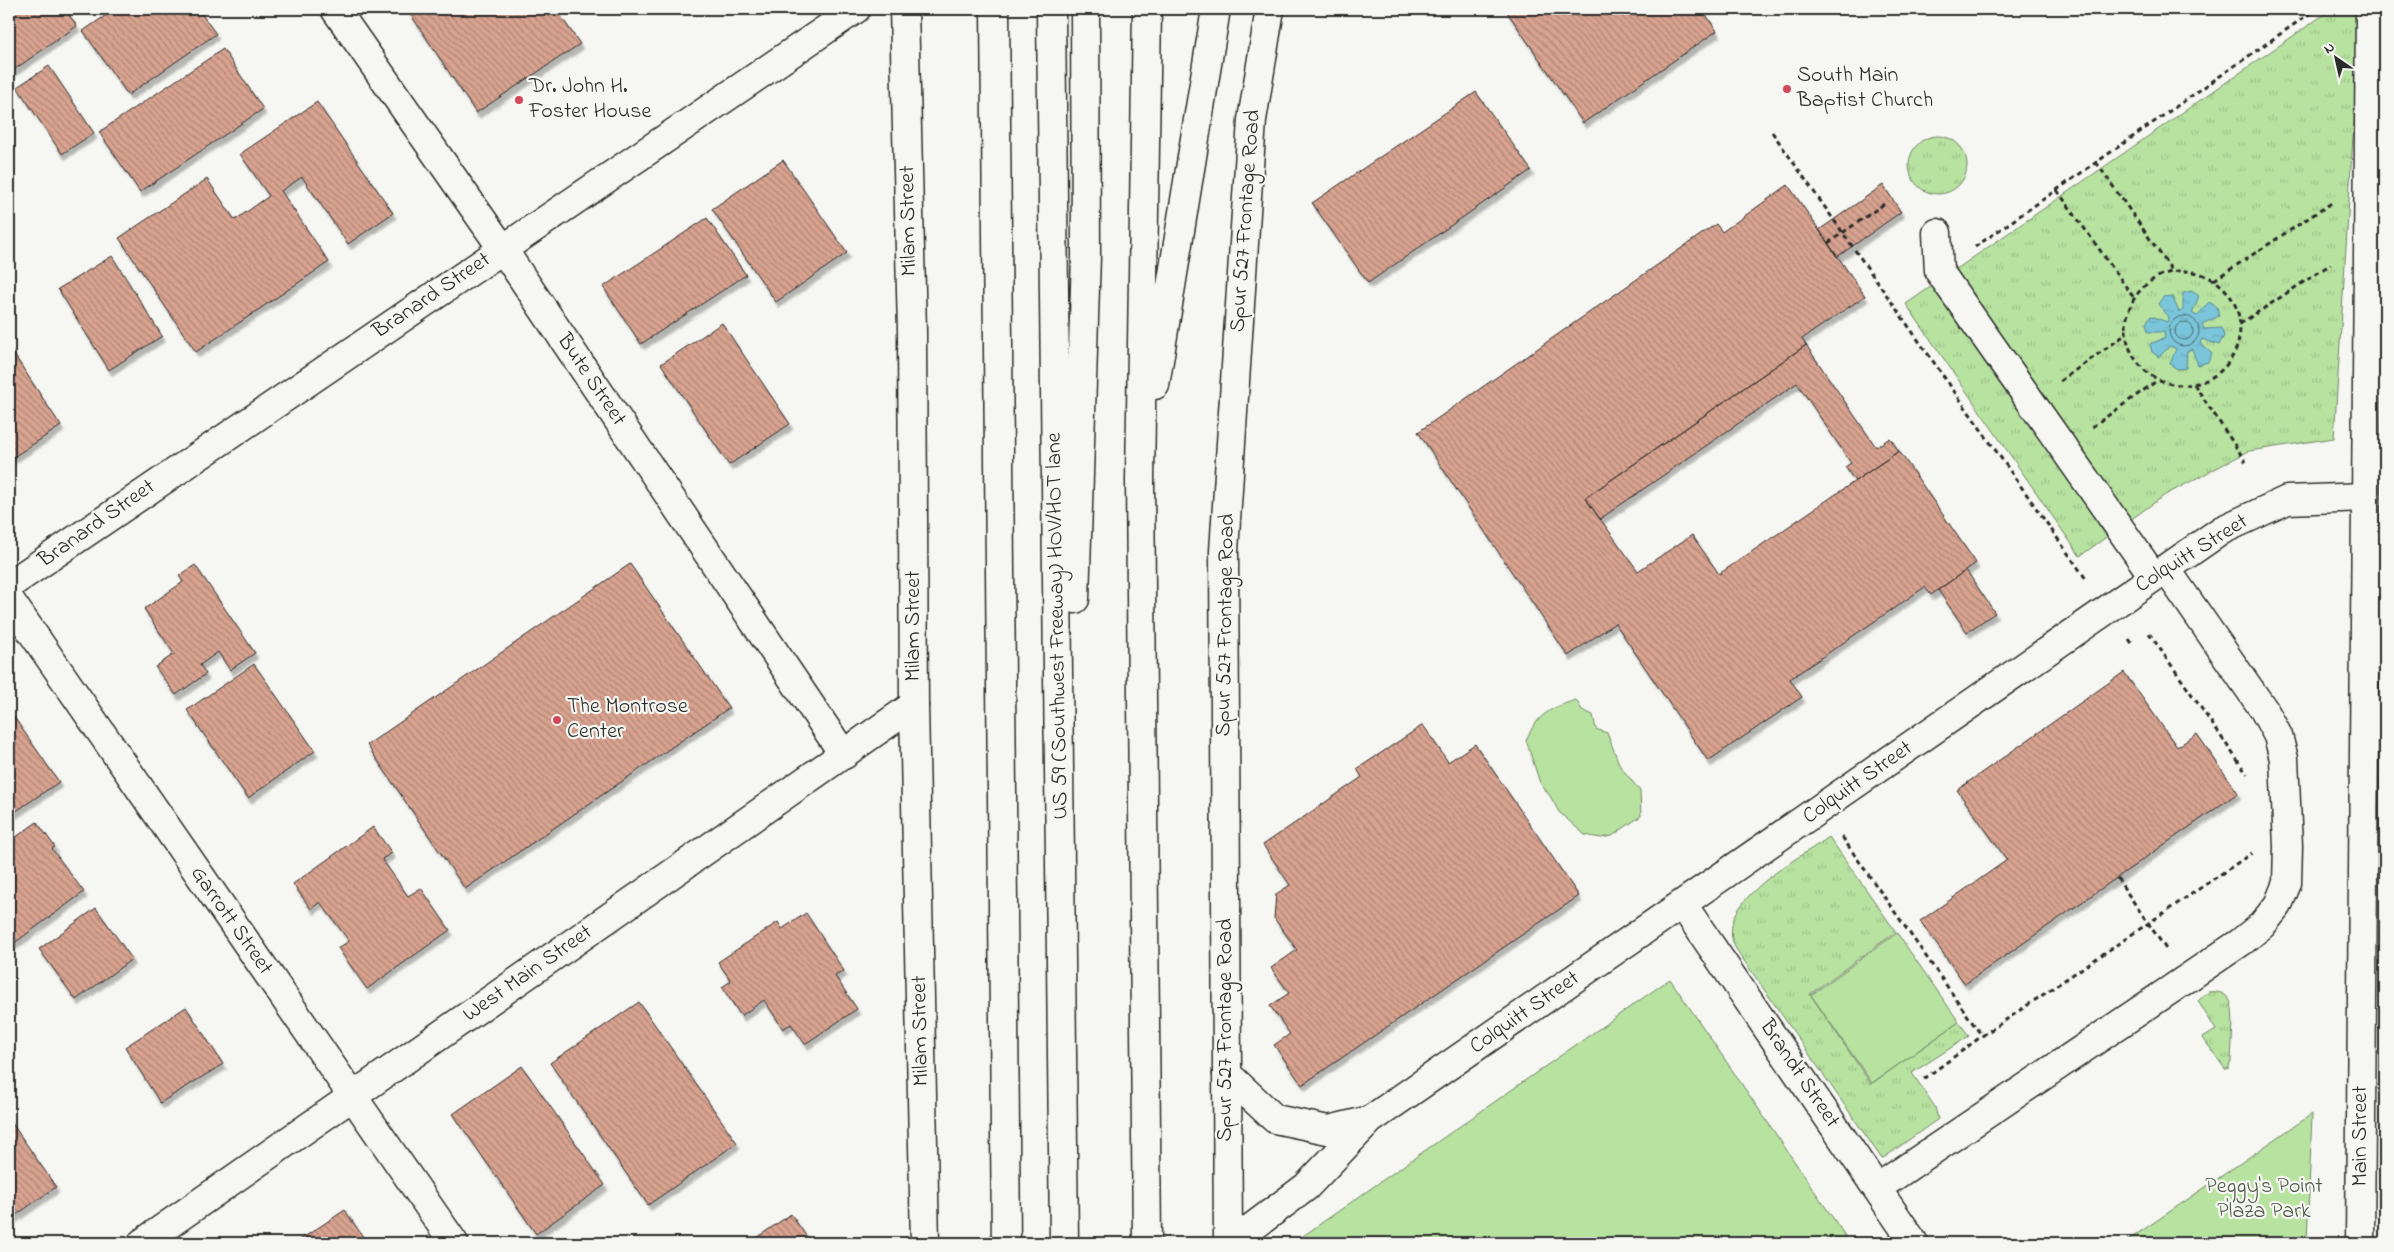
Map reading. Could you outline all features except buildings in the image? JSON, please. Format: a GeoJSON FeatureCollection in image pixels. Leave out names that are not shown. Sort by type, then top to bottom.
{"type":"FeatureCollection","features":[{"type":"Feature","properties":{"kind":"main road","name":"Bute Street"},"geometry":{"type":"LineString","coordinates":[[335,9],[502,248],[844,754]]}},
{"type":"Feature","properties":{"kind":"main road","name":"Branard Street"},"geometry":{"type":"LineString","coordinates":[[9,585],[856,9]]}},
{"type":"Feature","properties":{"kind":"main road","name":"Milam Street"},"geometry":{"type":"LineString","coordinates":[[904,9],[912,331],[914,705],[925,1243]]}},
{"type":"Feature","properties":{"kind":"main road"},"geometry":{"type":"LineString","coordinates":[[978,9],[995,64]]}},
{"type":"Feature","properties":{"kind":"main road"},"geometry":{"type":"LineString","coordinates":[[995,9],[1006,1243]]}},
{"type":"Feature","properties":{"kind":"main road","name":"US 59 (Southwest Freeway) HOV/HOT lane"},"geometry":{"type":"LineString","coordinates":[[1051,9],[1064,1243]]}},
{"type":"Feature","properties":{"kind":"main road"},"geometry":{"type":"LineString","coordinates":[[1062,1015],[1086,256],[1085,9]]}},
{"type":"Feature","properties":{"kind":"main road"},"geometry":{"type":"LineString","coordinates":[[1147,9],[1140,480],[1147,1243]]}},
{"type":"Feature","properties":{"kind":"main road"},"geometry":{"type":"LineString","coordinates":[[1140,480],[1216,9]]}},
{"type":"Feature","properties":{"kind":"main road","name":"Spur 527 Frontage Road"},"geometry":{"type":"LineString","coordinates":[[1229,1243],[1224,551],[1252,120],[1270,9]]}},
{"type":"Feature","properties":{"kind":"main road","name":"Main Street"},"geometry":{"type":"LineString","coordinates":[[2360,1243],[2370,9]]}},
{"type":"Feature","properties":{"kind":"main road"},"geometry":{"type":"LineString","coordinates":[[1877,1188],[2187,979],[2262,925],[2278,905],[2287,883],[2288,846],[2284,769],[2278,736],[2264,710],[2063,448],[1940,271],[1937,233]]}},
{"type":"Feature","properties":{"kind":"main road","name":"Colquitt Street"},"geometry":{"type":"LineString","coordinates":[[1229,1243],[1306,1187],[1370,1120],[2222,530],[2287,500],[2366,497]]}},
{"type":"Feature","properties":{"kind":"main road","name":"Garrott Street"},"geometry":{"type":"LineString","coordinates":[[9,599],[454,1243]]}},
{"type":"Feature","properties":{"kind":"main road","name":"West Main Street"},"geometry":{"type":"LineString","coordinates":[[142,1243],[914,705]]}},
{"type":"Feature","properties":{"kind":"main road","name":"Brandt Street"},"geometry":{"type":"LineString","coordinates":[[1683,905],[1914,1243]]}},
{"type":"Feature","properties":{"kind":"main road","name":"Colquitt Street"},"geometry":{"type":"LineString","coordinates":[[1227,1074],[1275,1119],[1328,1130],[1370,1120]]}},
{"type":"Feature","properties":{"kind":"path"},"geometry":{"type":"LineString","coordinates":[[1940,271],[2316,9]]}},
{"type":"Feature","properties":{"kind":"path"},"geometry":{"type":"LineString","coordinates":[[1772,132],[2086,578]]}},
{"type":"Feature","properties":{"kind":"path"},"geometry":{"type":"LineString","coordinates":[[2096,162],[2173,272]]}},
{"type":"Feature","properties":{"kind":"path"},"geometry":{"type":"LineString","coordinates":[[2057,190],[2134,298]]}},
{"type":"Feature","properties":{"kind":"path"},"geometry":{"type":"LineString","coordinates":[[2214,280],[2338,198]]}},
{"type":"Feature","properties":{"kind":"path"},"geometry":{"type":"LineString","coordinates":[[1828,243],[1884,204]]}},
{"type":"Feature","properties":{"kind":"path"},"geometry":{"type":"LineString","coordinates":[[2240,324],[2338,259]]}},
{"type":"Feature","properties":{"kind":"path"},"geometry":{"type":"LineString","coordinates":[[2173,272],[2198,272],[2214,280],[2227,291],[2237,307],[2240,324],[2238,344],[2229,362],[2214,376],[2194,384],[2178,385],[2159,380],[2143,370],[2131,354],[2125,335],[2126,316],[2134,298],[2147,284],[2162,274],[2173,272]]}},
{"type":"Feature","properties":{"kind":"path"},"geometry":{"type":"LineString","coordinates":[[2030,401],[2125,335]]}},
{"type":"Feature","properties":{"kind":"path"},"geometry":{"type":"LineString","coordinates":[[2063,448],[2159,380]]}},
{"type":"Feature","properties":{"kind":"path"},"geometry":{"type":"LineString","coordinates":[[2194,384],[2246,462]]}},
{"type":"Feature","properties":{"kind":"path"},"geometry":{"type":"LineString","coordinates":[[2149,633],[2252,781]]}},
{"type":"Feature","properties":{"kind":"path"},"geometry":{"type":"LineString","coordinates":[[2129,639],[2133,645]]}},
{"type":"Feature","properties":{"kind":"path"},"geometry":{"type":"LineString","coordinates":[[1841,837],[1982,1036]]}},
{"type":"Feature","properties":{"kind":"path"},"geometry":{"type":"LineString","coordinates":[[1924,1079],[1982,1036],[2256,850]]}},
{"type":"Feature","properties":{"kind":"path"},"geometry":{"type":"LineString","coordinates":[[2117,878],[2187,979]]}},
{"type":"Feature","properties":{"kind":"green space"},"geometry":{"type":"Polygon","coordinates":[[[2332,9],[2361,9],[2334,438],[2249,451],[2165,495],[2080,556],[1906,304],[2332,9]]]}},
{"type":"Feature","properties":{"kind":"green space"},"geometry":{"type":"Polygon","coordinates":[[[1938,136],[1949,138],[1962,149],[1967,165],[1965,176],[1954,189],[1938,194],[1927,192],[1914,181],[1909,165],[1911,154],[1922,141],[1938,136]]]}},
{"type":"Feature","properties":{"kind":"green space"},"geometry":{"type":"Polygon","coordinates":[[[1576,700],[1582,710],[1593,715],[1596,729],[1607,733],[1620,766],[1640,791],[1641,816],[1612,836],[1601,838],[1585,835],[1559,812],[1540,783],[1526,740],[1535,724],[1546,713],[1576,700]]]}},
{"type":"Feature","properties":{"kind":"green space"},"geometry":{"type":"Polygon","coordinates":[[[1829,837],[1896,932],[1810,994],[1871,1084],[1959,1022],[1969,1036],[1912,1073],[1935,1107],[1938,1119],[1882,1159],[1736,949],[1731,932],[1735,915],[1746,899],[1780,870],[1829,837]]]}},
{"type":"Feature","properties":{"kind":"green space"},"geometry":{"type":"Polygon","coordinates":[[[1897,933],[1959,1022],[1872,1083],[1811,995],[1897,933]]]}},
{"type":"Feature","properties":{"kind":"green space"},"geometry":{"type":"Polygon","coordinates":[[[1670,979],[1850,1243],[1293,1243],[1670,979]]]}},
{"type":"Feature","properties":{"kind":"green space"},"geometry":{"type":"Polygon","coordinates":[[[2208,992],[2222,993],[2229,999],[2231,1004],[2233,1020],[2231,1062],[2228,1069],[2225,1069],[2203,1038],[2216,1030],[2198,1001],[2208,992]]]}},
{"type":"Feature","properties":{"kind":"green space","name":"Peggy's Point Plaza Park"},"geometry":{"type":"Polygon","coordinates":[[[2312,1114],[2307,1243],[2124,1243],[2312,1114]]]}},
{"type":"Feature","properties":{"kind":"water"},"geometry":{"type":"Polygon","coordinates":[[[2192,291],[2199,296],[2192,313],[2197,316],[2209,302],[2217,307],[2219,316],[2202,324],[2204,329],[2221,328],[2224,336],[2219,345],[2202,339],[2200,343],[2212,354],[2208,362],[2198,365],[2192,349],[2187,351],[2186,368],[2177,369],[2170,364],[2176,349],[2170,346],[2159,357],[2152,352],[2150,344],[2165,338],[2164,332],[2148,332],[2146,323],[2151,316],[2167,322],[2169,317],[2158,304],[2163,297],[2172,296],[2179,312],[2183,310],[2183,293],[2192,291]]]}},
{"type":"Feature","properties":{"kind":"place","name":"South Main Baptist Church"},"geometry":{"type":"Point","coordinates":[1787,89]}},
{"type":"Feature","properties":{"kind":"place","name":"Dr. John H. Foster House"},"geometry":{"type":"Point","coordinates":[519,100]}},
{"type":"Feature","properties":{"kind":"place","name":"The Montrose Center"},"geometry":{"type":"Point","coordinates":[557,720]}}]}
